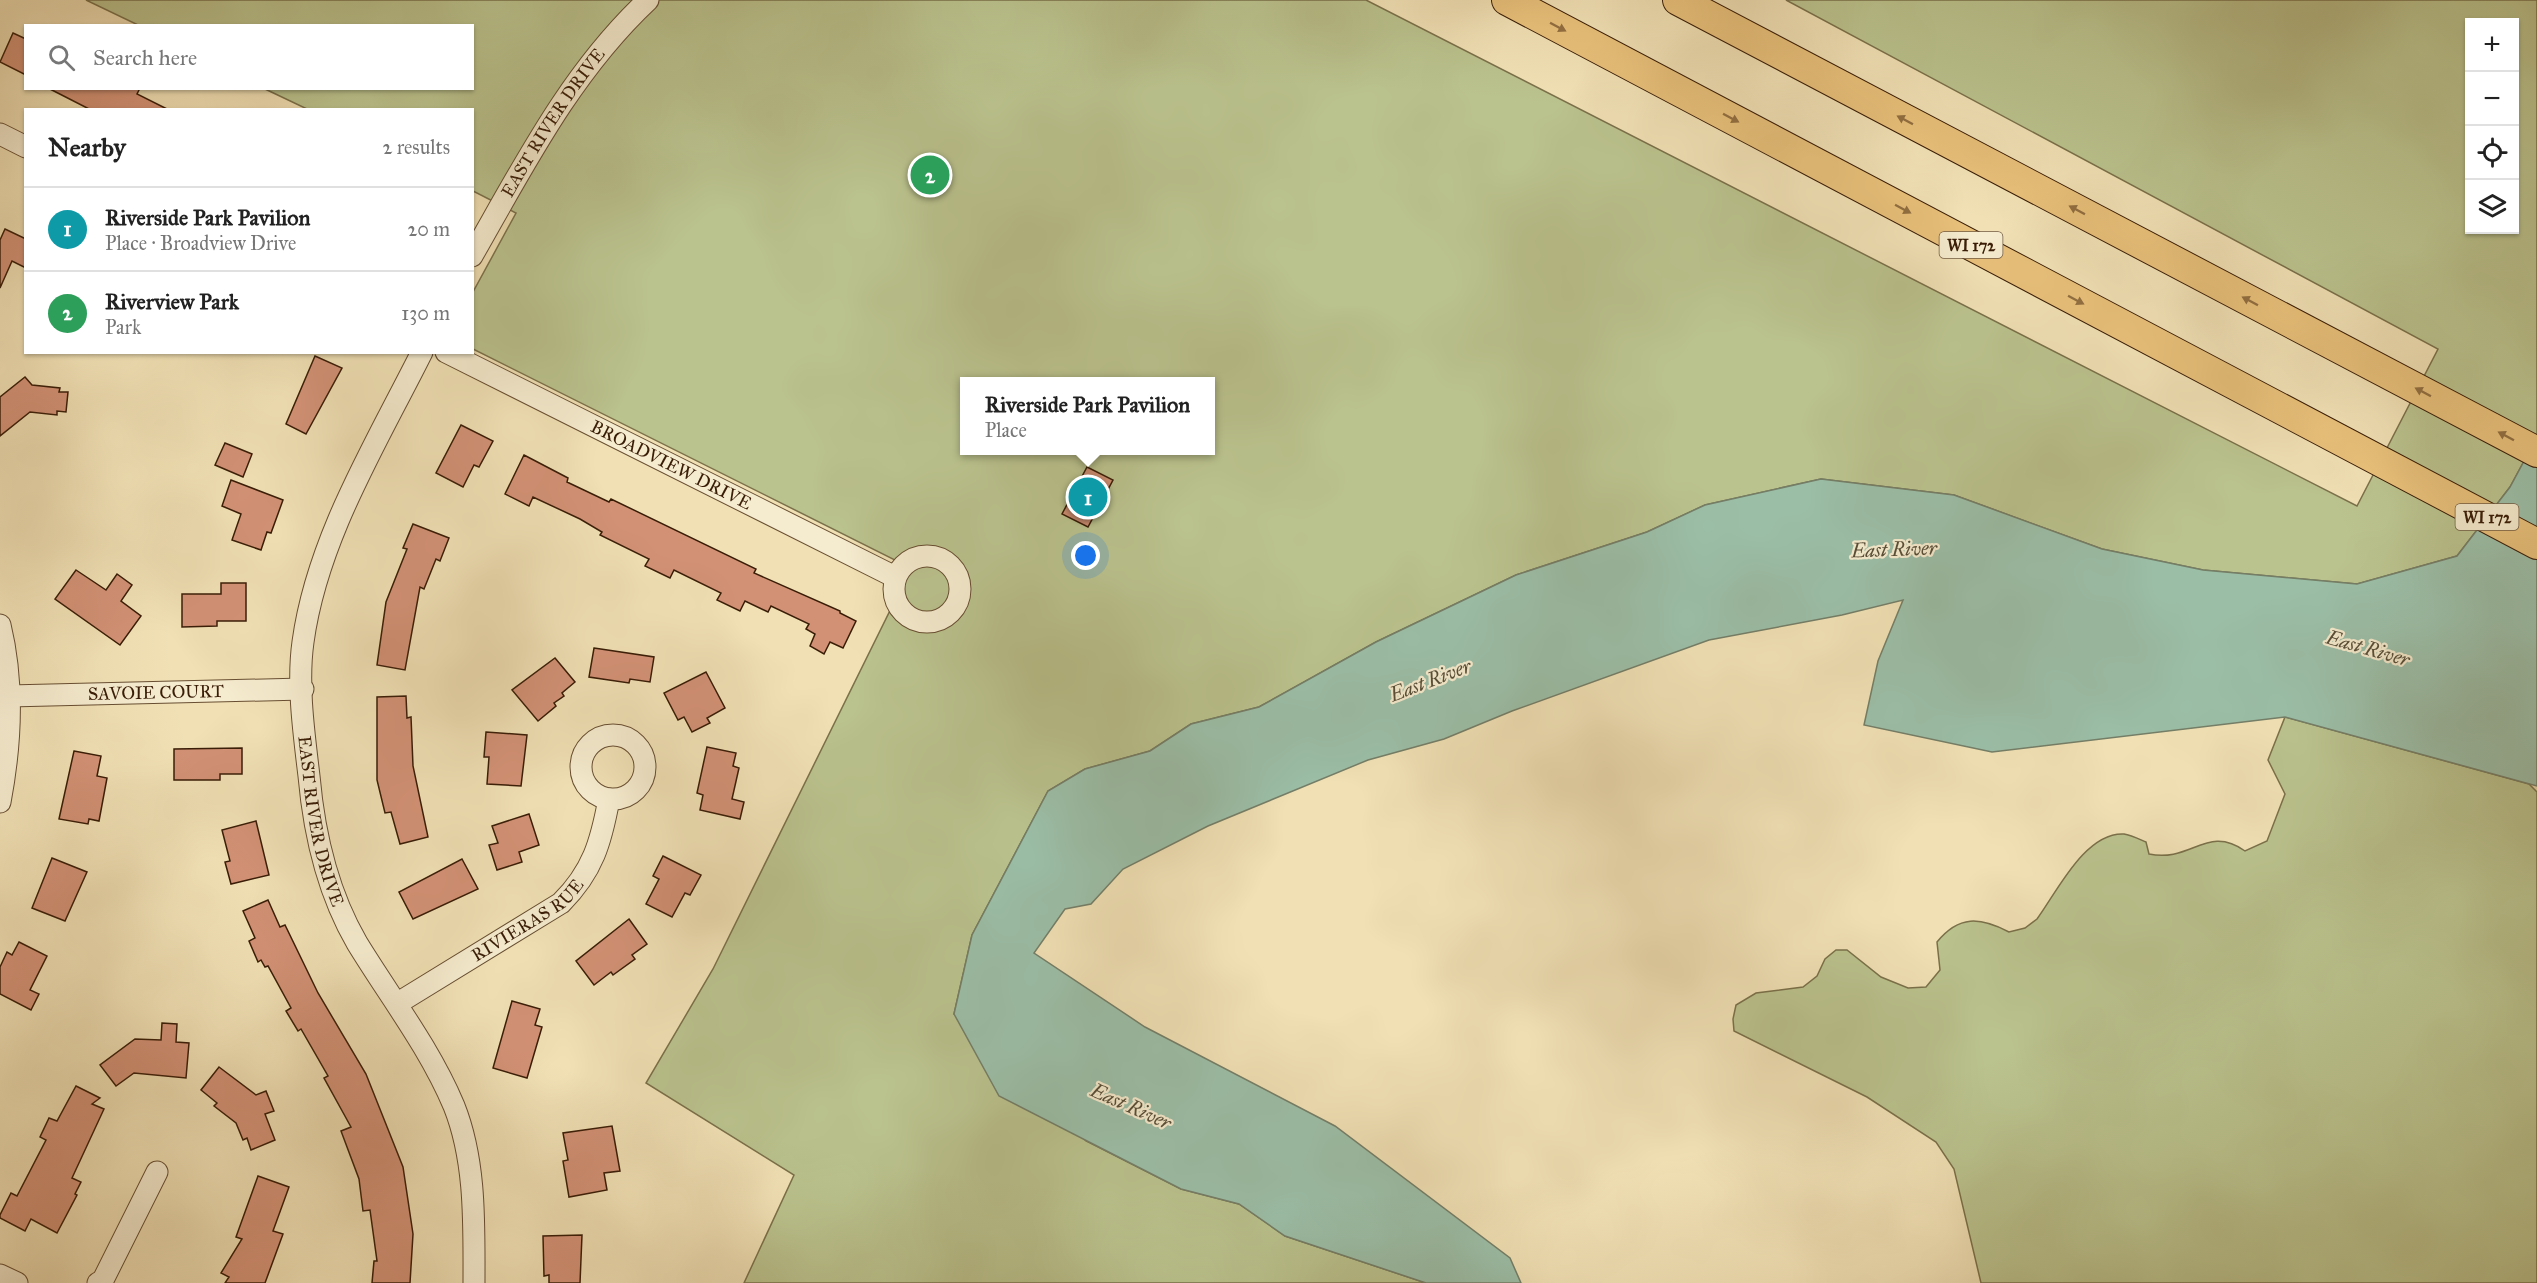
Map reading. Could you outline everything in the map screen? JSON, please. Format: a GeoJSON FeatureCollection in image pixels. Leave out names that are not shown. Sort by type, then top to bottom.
{"type":"FeatureCollection","features":[{"type":"Feature","properties":{"kind":"highway","name":"WI 172"},"geometry":{"type":"LineString","coordinates":[[1507,0],[2537,544]]}},
{"type":"Feature","properties":{"kind":"highway"},"geometry":{"type":"LineString","coordinates":[[1678,0],[2537,452]]}},
{"type":"Feature","properties":{"kind":"street","name":"EAST RIVER DRIVE"},"geometry":{"type":"LineString","coordinates":[[474,253],[547,125],[586,66],[648,0]]}},
{"type":"Feature","properties":{"kind":"street"},"geometry":{"type":"LineString","coordinates":[[0,134],[24,146]]}},
{"type":"Feature","properties":{"kind":"street","name":"EAST RIVER DRIVE"},"geometry":{"type":"LineString","coordinates":[[421,354],[364,468],[324,557],[303,642],[303,719],[312,808],[327,873],[356,941],[398,1003],[454,1106],[469,1159],[474,1221],[474,1283]]}},
{"type":"Feature","properties":{"kind":"street","name":"BROADVIEW DRIVE"},"geometry":{"type":"LineString","coordinates":[[450,354],[896,577]]}},
{"type":"Feature","properties":{"kind":"street"},"geometry":{"type":"LineString","coordinates":[[0,625],[5,646],[9,696],[9,737],[0,802]]}},
{"type":"Feature","properties":{"kind":"street","name":"SAVOIE COURT"},"geometry":{"type":"LineString","coordinates":[[9,696],[303,689]]}},
{"type":"Feature","properties":{"kind":"street","name":"RIVIERAS RUE"},"geometry":{"type":"LineString","coordinates":[[398,1003],[561,903],[580,884],[593,861],[609,799]]}},
{"type":"Feature","properties":{"kind":"street"},"geometry":{"type":"LineString","coordinates":[[98,1283],[103,1280],[157,1172]]}},
{"type":"Feature","properties":{"kind":"street"},"geometry":{"type":"LineString","coordinates":[[0,1275],[17,1283]]}},
{"type":"Feature","properties":{"kind":"shaded area"},"geometry":{"type":"Polygon","coordinates":[[[86,0],[1366,0],[2357,506],[2438,349],[1786,0],[2537,0],[2537,437],[2510,487],[2457,556],[2357,584],[2203,570],[2102,549],[1954,495],[1821,479],[1705,505],[1647,532],[1516,575],[1376,642],[1259,707],[1191,724],[1150,751],[1085,769],[1048,791],[972,935],[954,1014],[1086,1141],[1181,1189],[1239,1204],[1285,1236],[1426,1283],[744,1283],[794,1175],[646,1083],[713,969],[911,568],[474,350],[474,290],[516,213],[474,192],[474,108],[305,108],[267,90],[474,90],[474,24],[136,24],[86,0]]]}},
{"type":"Feature","properties":{"kind":"shaded area"},"geometry":{"type":"Polygon","coordinates":[[[2285,717],[2529,784],[2537,792],[2537,1283],[1981,1283],[1954,1169],[1936,1142],[1867,1097],[1734,1031],[1733,1019],[1736,1005],[1756,993],[1803,987],[1817,976],[1825,959],[1836,950],[1847,950],[1881,977],[1908,988],[1926,987],[1940,970],[1937,942],[1945,933],[1953,927],[1970,921],[1989,923],[2009,932],[2025,928],[2037,919],[2073,866],[2085,853],[2110,836],[2124,834],[2132,836],[2146,842],[2149,854],[2164,855],[2176,854],[2209,842],[2220,841],[2245,851],[2267,841],[2285,794],[2268,760],[2285,717]]]}},
{"type":"Feature","properties":{"kind":"water","name":"East River"},"geometry":{"type":"Polygon","coordinates":[[[2537,437],[2537,786],[2285,717],[1992,752],[1864,725],[1878,661],[1903,600],[1842,615],[1709,640],[1512,711],[1444,739],[1368,760],[1208,826],[1123,869],[1091,904],[1065,909],[1034,953],[1145,1027],[1335,1126],[1510,1258],[1521,1283],[1426,1283],[1285,1236],[1239,1204],[1181,1189],[999,1096],[954,1014],[972,935],[1048,791],[1085,769],[1150,751],[1191,724],[1259,707],[1376,642],[1516,575],[1647,532],[1705,505],[1821,479],[1954,495],[2102,549],[2203,570],[2357,584],[2457,556],[2510,487],[2537,437]]]}},
{"type":"Feature","properties":{"kind":"building"},"geometry":{"type":"Polygon","coordinates":[[[13,33],[24,38],[24,74],[0,62],[13,33]]]}},
{"type":"Feature","properties":{"kind":"building"},"geometry":{"type":"Polygon","coordinates":[[[52,90],[139,90],[137,94],[165,108],[87,108],[52,90]]]}},
{"type":"Feature","properties":{"kind":"building"},"geometry":{"type":"Polygon","coordinates":[[[5,229],[24,238],[24,267],[12,261],[0,288],[0,240],[5,229]]]}},
{"type":"Feature","properties":{"kind":"building"},"geometry":{"type":"Polygon","coordinates":[[[315,356],[342,368],[306,434],[286,424],[315,356]]]}},
{"type":"Feature","properties":{"kind":"building"},"geometry":{"type":"Polygon","coordinates":[[[25,377],[32,385],[60,388],[59,392],[68,392],[66,412],[57,411],[57,415],[30,412],[0,436],[0,397],[25,377]]]}},
{"type":"Feature","properties":{"kind":"building"},"geometry":{"type":"Polygon","coordinates":[[[461,425],[493,441],[479,467],[474,465],[463,487],[436,473],[461,425]]]}},
{"type":"Feature","properties":{"kind":"building"},"geometry":{"type":"Polygon","coordinates":[[[225,443],[252,454],[243,477],[215,465],[225,443]]]}},
{"type":"Feature","properties":{"kind":"building"},"geometry":{"type":"Polygon","coordinates":[[[524,455],[568,478],[567,482],[609,502],[611,499],[756,569],[754,573],[840,611],[856,621],[843,648],[830,642],[824,654],[810,646],[815,634],[806,629],[809,624],[771,606],[768,612],[745,601],[740,611],[717,600],[721,593],[674,570],[670,578],[645,566],[649,559],[600,535],[602,532],[580,519],[533,497],[529,506],[505,494],[524,455]]]}},
{"type":"Feature","properties":{"kind":"building"},"geometry":{"type":"Polygon","coordinates":[[[1087,467],[1113,480],[1088,527],[1062,514],[1087,467]]]}},
{"type":"Feature","properties":{"kind":"building"},"geometry":{"type":"Polygon","coordinates":[[[231,480],[283,500],[271,533],[267,532],[261,550],[232,540],[241,514],[222,506],[231,480]]]}},
{"type":"Feature","properties":{"kind":"building"},"geometry":{"type":"Polygon","coordinates":[[[413,524],[449,538],[440,561],[436,559],[424,589],[420,587],[405,670],[377,665],[386,602],[407,549],[403,548],[413,524]]]}},
{"type":"Feature","properties":{"kind":"building"},"geometry":{"type":"Polygon","coordinates":[[[76,570],[106,590],[117,574],[132,585],[121,601],[141,616],[120,645],[55,599],[76,570]]]}},
{"type":"Feature","properties":{"kind":"building"},"geometry":{"type":"Polygon","coordinates":[[[221,583],[246,583],[246,621],[217,621],[217,626],[182,627],[182,594],[221,594],[221,583]]]}},
{"type":"Feature","properties":{"kind":"building"},"geometry":{"type":"Polygon","coordinates":[[[594,648],[654,657],[650,682],[630,679],[629,683],[589,677],[594,648]]]}},
{"type":"Feature","properties":{"kind":"building"},"geometry":{"type":"Polygon","coordinates":[[[555,658],[575,682],[562,693],[564,696],[554,703],[556,706],[538,721],[512,690],[555,658]]]}},
{"type":"Feature","properties":{"kind":"building"},"geometry":{"type":"Polygon","coordinates":[[[706,672],[725,708],[707,718],[710,723],[692,732],[684,717],[678,720],[664,693],[706,672]]]}},
{"type":"Feature","properties":{"kind":"building"},"geometry":{"type":"Polygon","coordinates":[[[406,696],[407,718],[411,717],[413,766],[428,837],[400,844],[391,812],[385,813],[377,780],[377,697],[406,696]]]}},
{"type":"Feature","properties":{"kind":"building"},"geometry":{"type":"Polygon","coordinates":[[[486,732],[527,735],[521,786],[487,784],[489,757],[484,757],[486,732]]]}},
{"type":"Feature","properties":{"kind":"building"},"geometry":{"type":"Polygon","coordinates":[[[707,747],[736,753],[733,766],[739,768],[732,799],[744,802],[740,819],[700,810],[703,795],[697,793],[707,747]]]}},
{"type":"Feature","properties":{"kind":"building"},"geometry":{"type":"Polygon","coordinates":[[[242,748],[242,774],[220,774],[220,780],[174,780],[174,749],[242,748]]]}},
{"type":"Feature","properties":{"kind":"building"},"geometry":{"type":"Polygon","coordinates":[[[74,751],[101,756],[97,776],[107,778],[99,821],[89,819],[88,824],[59,819],[74,751]]]}},
{"type":"Feature","properties":{"kind":"building"},"geometry":{"type":"Polygon","coordinates":[[[529,814],[539,845],[519,852],[522,862],[497,870],[489,845],[498,843],[492,826],[529,814]]]}},
{"type":"Feature","properties":{"kind":"building"},"geometry":{"type":"Polygon","coordinates":[[[256,821],[269,875],[231,884],[225,862],[230,861],[222,830],[256,821]]]}},
{"type":"Feature","properties":{"kind":"building"},"geometry":{"type":"Polygon","coordinates":[[[663,856],[701,875],[690,895],[685,893],[672,917],[646,904],[659,879],[653,876],[663,856]]]}},
{"type":"Feature","properties":{"kind":"building"},"geometry":{"type":"Polygon","coordinates":[[[52,858],[87,872],[65,921],[32,908],[52,858]]]}},
{"type":"Feature","properties":{"kind":"building"},"geometry":{"type":"Polygon","coordinates":[[[462,859],[478,889],[413,919],[399,892],[462,859]]]}},
{"type":"Feature","properties":{"kind":"building"},"geometry":{"type":"Polygon","coordinates":[[[268,900],[280,927],[285,925],[318,993],[366,1074],[403,1167],[413,1234],[410,1283],[372,1283],[374,1261],[377,1261],[370,1210],[363,1211],[359,1179],[341,1131],[351,1127],[324,1078],[328,1076],[301,1029],[298,1031],[286,1011],[291,1008],[268,966],[265,967],[261,960],[258,962],[249,941],[255,938],[243,911],[268,900]]]}},
{"type":"Feature","properties":{"kind":"building"},"geometry":{"type":"Polygon","coordinates":[[[629,919],[647,944],[632,955],[635,959],[613,975],[611,972],[594,985],[576,961],[629,919]]]}},
{"type":"Feature","properties":{"kind":"building"},"geometry":{"type":"Polygon","coordinates":[[[19,942],[47,956],[30,990],[39,994],[31,1010],[0,994],[0,967],[7,952],[12,955],[19,942]]]}},
{"type":"Feature","properties":{"kind":"building"},"geometry":{"type":"Polygon","coordinates":[[[512,1001],[540,1009],[535,1025],[542,1027],[527,1078],[493,1068],[512,1001]]]}},
{"type":"Feature","properties":{"kind":"building"},"geometry":{"type":"Polygon","coordinates":[[[162,1023],[177,1024],[176,1042],[189,1043],[186,1078],[134,1073],[116,1086],[100,1065],[135,1039],[161,1040],[162,1023]]]}},
{"type":"Feature","properties":{"kind":"building"},"geometry":{"type":"Polygon","coordinates":[[[219,1067],[256,1095],[266,1091],[274,1111],[265,1114],[275,1140],[251,1150],[247,1138],[243,1140],[236,1123],[214,1106],[217,1103],[201,1090],[219,1067]]]}},
{"type":"Feature","properties":{"kind":"building"},"geometry":{"type":"Polygon","coordinates":[[[76,1086],[100,1098],[92,1104],[104,1109],[72,1178],[81,1182],[75,1194],[77,1195],[57,1233],[31,1219],[25,1231],[0,1218],[0,1215],[11,1193],[17,1196],[46,1140],[40,1137],[49,1118],[57,1121],[76,1086]]]}},
{"type":"Feature","properties":{"kind":"building"},"geometry":{"type":"Polygon","coordinates":[[[612,1126],[620,1171],[604,1173],[607,1190],[569,1197],[563,1161],[568,1160],[563,1133],[612,1126]]]}},
{"type":"Feature","properties":{"kind":"building"},"geometry":{"type":"Polygon","coordinates":[[[258,1176],[289,1187],[273,1231],[283,1234],[265,1283],[225,1283],[229,1277],[221,1273],[242,1239],[236,1237],[258,1176]]]}},
{"type":"Feature","properties":{"kind":"building"},"geometry":{"type":"Polygon","coordinates":[[[582,1235],[580,1283],[549,1283],[549,1275],[544,1276],[543,1236],[582,1235]]]}},
{"type":"Feature","properties":{"kind":"place","name":"Riverview Park"},"geometry":{"type":"Point","coordinates":[930,175]}},
{"type":"Feature","properties":{"kind":"place","name":"Riverside Park Pavilion"},"geometry":{"type":"Point","coordinates":[1088,497]}}]}
